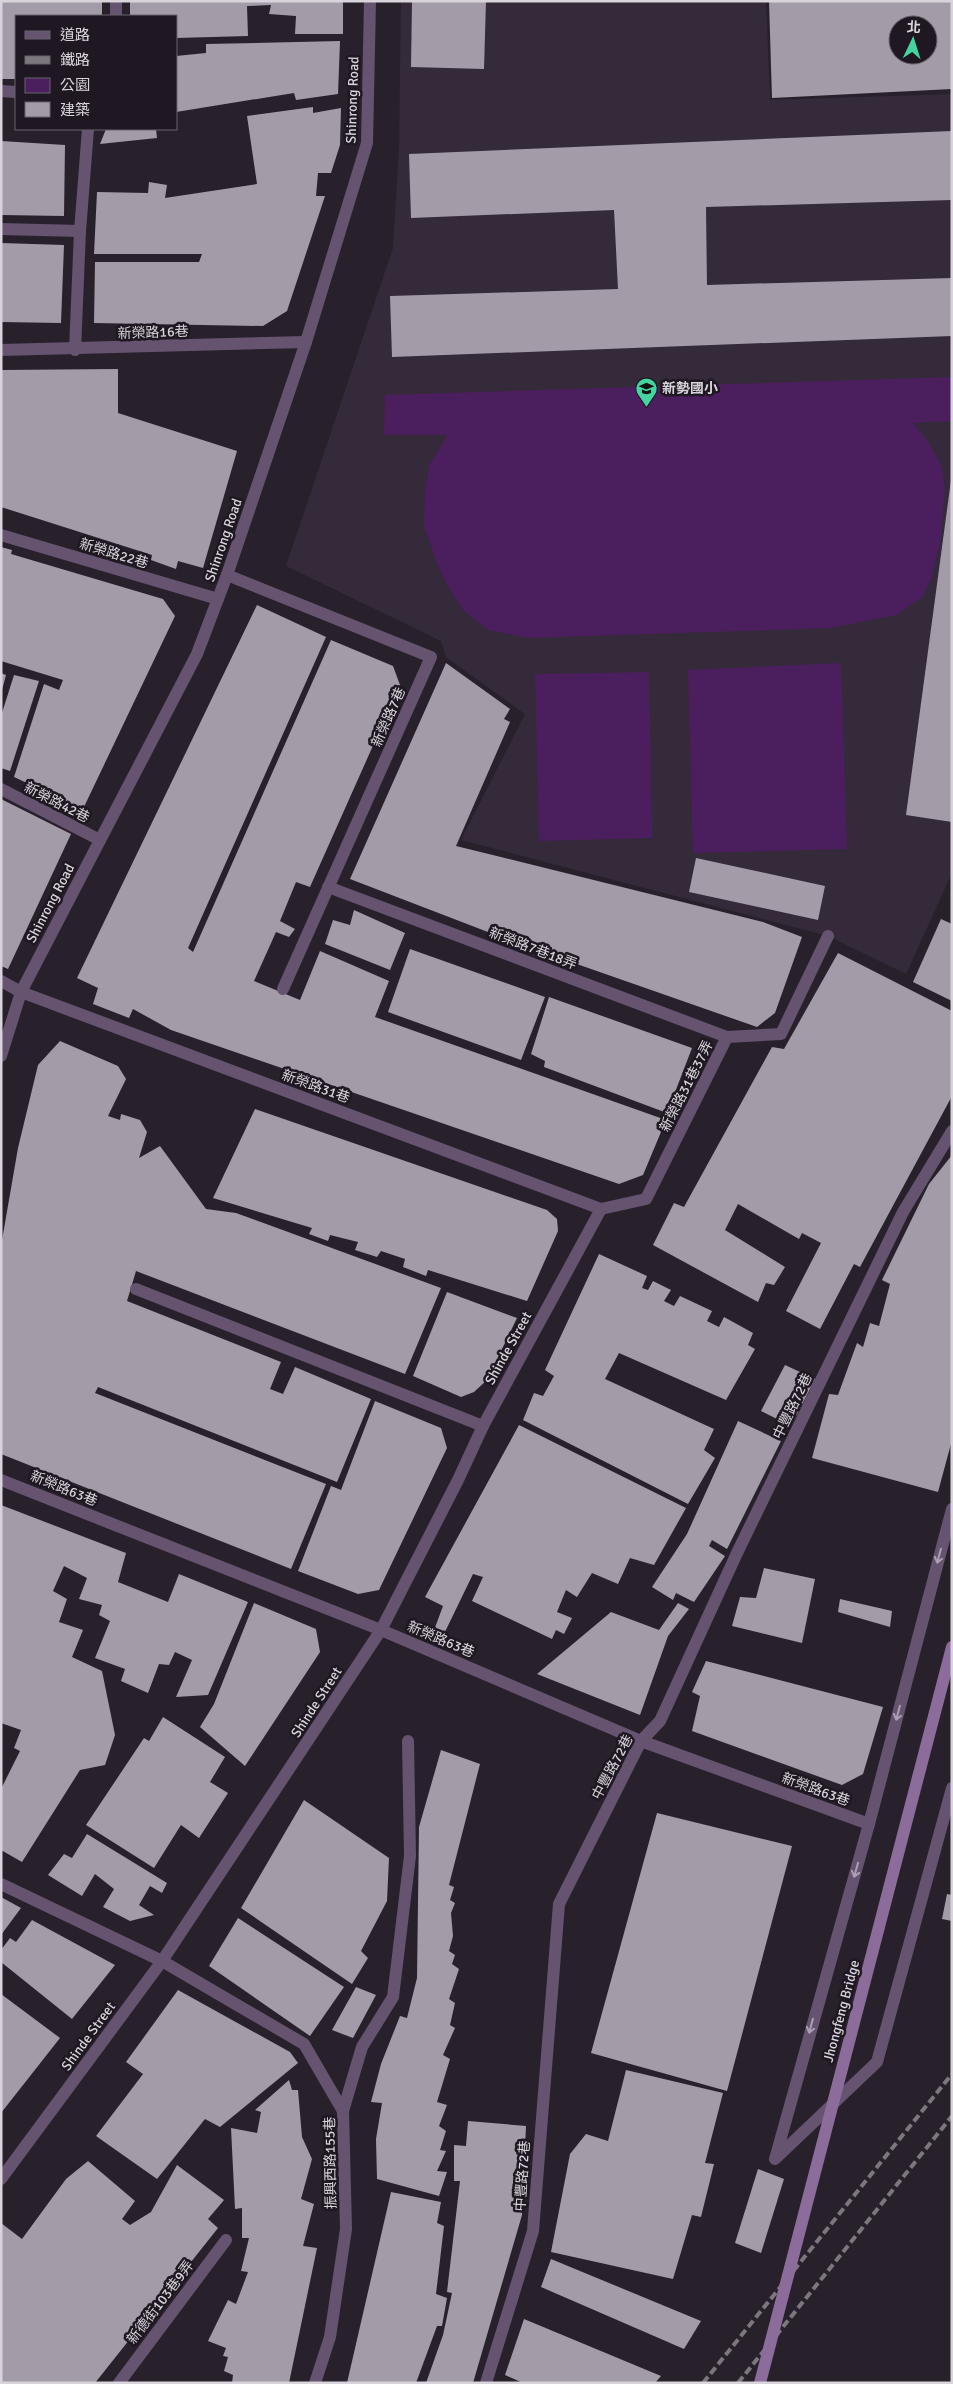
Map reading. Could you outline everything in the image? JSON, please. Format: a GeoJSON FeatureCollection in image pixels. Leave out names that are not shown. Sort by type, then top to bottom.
{"type":"FeatureCollection","features":[{"type":"Feature","properties":{"kind":"main road","name":"Jhongfeng Bridge"},"geometry":{"type":"LineString","coordinates":[[760,2383],[952,1647]]}},
{"type":"Feature","properties":{"kind":"street"},"geometry":{"type":"LineString","coordinates":[[116,1],[116,15]]}},
{"type":"Feature","properties":{"kind":"street","name":"Shinrong Road"},"geometry":{"type":"LineString","coordinates":[[1,1056],[21,992],[197,654],[227,575],[306,342],[367,144],[370,1]]}},
{"type":"Feature","properties":{"kind":"street"},"geometry":{"type":"LineString","coordinates":[[1,92],[15,92]]}},
{"type":"Feature","properties":{"kind":"street"},"geometry":{"type":"LineString","coordinates":[[75,350],[80,231],[88,130]]}},
{"type":"Feature","properties":{"kind":"street"},"geometry":{"type":"LineString","coordinates":[[1,229],[80,231]]}},
{"type":"Feature","properties":{"kind":"street","name":"新榮路16巷"},"geometry":{"type":"LineString","coordinates":[[1,350],[75,350],[306,342]]}},
{"type":"Feature","properties":{"kind":"street","name":"新榮路22巷"},"geometry":{"type":"LineString","coordinates":[[1,535],[218,599]]}},
{"type":"Feature","properties":{"kind":"street","name":"新榮路7巷"},"geometry":{"type":"LineString","coordinates":[[227,575],[431,657],[283,989]]}},
{"type":"Feature","properties":{"kind":"street","name":"新榮路42巷"},"geometry":{"type":"LineString","coordinates":[[1,789],[100,840]]}},
{"type":"Feature","properties":{"kind":"street","name":"新榮路7巷18弄"},"geometry":{"type":"LineString","coordinates":[[328,888],[727,1037]]}},
{"type":"Feature","properties":{"kind":"street","name":"新榮路31巷37弄"},"geometry":{"type":"LineString","coordinates":[[601,1209],[646,1199],[727,1037],[781,1034],[828,936]]}},
{"type":"Feature","properties":{"kind":"street","name":"新榮路31巷"},"geometry":{"type":"LineString","coordinates":[[1,981],[21,992],[601,1209]]}},
{"type":"Feature","properties":{"kind":"street","name":"中豐路72巷"},"geometry":{"type":"LineString","coordinates":[[486,2383],[533,2231],[559,1904],[641,1741],[660,1721],[737,1553],[903,1212],[952,1131]]}},
{"type":"Feature","properties":{"kind":"street","name":"Shinde Street"},"geometry":{"type":"LineString","coordinates":[[1,2179],[162,1961],[381,1630],[458,1480],[483,1426],[601,1209]]}},
{"type":"Feature","properties":{"kind":"street"},"geometry":{"type":"LineString","coordinates":[[136,1289],[483,1426]]}},
{"type":"Feature","properties":{"kind":"street","name":"新榮路63巷"},"geometry":{"type":"LineString","coordinates":[[1,1480],[381,1630],[641,1741],[869,1824]]}},
{"type":"Feature","properties":{"kind":"street"},"geometry":{"type":"LineString","coordinates":[[952,1509],[869,1824],[775,2159],[877,2062],[952,1788]]}},
{"type":"Feature","properties":{"kind":"street","name":"振興西路155巷"},"geometry":{"type":"LineString","coordinates":[[316,2383],[330,2337],[346,2230],[343,2111],[362,2047],[393,1997],[410,1856],[408,1741]]}},
{"type":"Feature","properties":{"kind":"street"},"geometry":{"type":"LineString","coordinates":[[1,1884],[162,1961],[304,2044],[343,2111]]}},
{"type":"Feature","properties":{"kind":"street","name":"新德街103巷9弄"},"geometry":{"type":"LineString","coordinates":[[119,2383],[226,2240]]}},
{"type":"Feature","properties":{"kind":"shaded area","name":"新勢國小"},"geometry":{"type":"Polygon","coordinates":[[[401,1],[766,1],[770,100],[952,94],[952,873],[906,974],[828,936],[461,840],[525,714],[446,657],[441,641],[286,566],[393,248],[399,147],[401,1]]]}},
{"type":"Feature","properties":{"kind":"green space"},"geometry":{"type":"Polygon","coordinates":[[[952,377],[952,421],[913,423],[928,441],[942,467],[945,489],[941,537],[932,577],[923,597],[896,615],[832,628],[529,638],[488,630],[462,609],[447,585],[436,561],[424,526],[425,492],[429,465],[448,435],[384,435],[385,395],[952,377]]]}},
{"type":"Feature","properties":{"kind":"green space"},"geometry":{"type":"Polygon","coordinates":[[[841,663],[847,849],[693,853],[688,670],[841,663]]]}},
{"type":"Feature","properties":{"kind":"green space"},"geometry":{"type":"Polygon","coordinates":[[[649,672],[652,838],[539,841],[535,674],[649,672]]]}},
{"type":"Feature","properties":{"kind":"building"},"geometry":{"type":"Polygon","coordinates":[[[1,1],[102,1],[102,15],[15,15],[15,79],[1,79],[1,1]]]}},
{"type":"Feature","properties":{"kind":"building"},"geometry":{"type":"Polygon","coordinates":[[[130,1],[343,1],[343,34],[295,34],[296,16],[269,14],[271,5],[247,6],[248,36],[178,38],[178,15],[130,15],[130,1]]]}},
{"type":"Feature","properties":{"kind":"building"},"geometry":{"type":"Polygon","coordinates":[[[412,1],[486,1],[484,69],[411,67],[412,1]]]}},
{"type":"Feature","properties":{"kind":"building"},"geometry":{"type":"Polygon","coordinates":[[[769,1],[952,1],[952,89],[772,98],[769,1]]]}},
{"type":"Feature","properties":{"kind":"building"},"geometry":{"type":"Polygon","coordinates":[[[340,41],[338,94],[296,100],[294,93],[178,112],[178,56],[206,53],[206,44],[340,41]]]}},
{"type":"Feature","properties":{"kind":"building"},"geometry":{"type":"Polygon","coordinates":[[[313,107],[313,113],[341,108],[340,145],[331,173],[318,173],[316,196],[325,196],[287,311],[263,326],[94,323],[95,262],[199,262],[202,254],[94,254],[97,192],[148,193],[149,182],[167,185],[165,198],[257,184],[247,116],[313,107]]]}},
{"type":"Feature","properties":{"kind":"building"},"geometry":{"type":"Polygon","coordinates":[[[106,130],[156,130],[157,138],[100,144],[106,130]]]}},
{"type":"Feature","properties":{"kind":"building"},"geometry":{"type":"Polygon","coordinates":[[[952,131],[952,200],[706,207],[707,285],[952,278],[952,336],[392,357],[390,296],[618,289],[614,210],[411,218],[409,154],[952,131]]]}},
{"type":"Feature","properties":{"kind":"building"},"geometry":{"type":"Polygon","coordinates":[[[1,141],[65,145],[64,216],[1,215],[1,141]]]}},
{"type":"Feature","properties":{"kind":"building"},"geometry":{"type":"Polygon","coordinates":[[[1,243],[64,245],[61,323],[1,322],[1,243]]]}},
{"type":"Feature","properties":{"kind":"building"},"geometry":{"type":"Polygon","coordinates":[[[118,369],[118,413],[237,451],[203,568],[178,561],[176,569],[151,560],[152,555],[1,507],[1,370],[118,369]]]}},
{"type":"Feature","properties":{"kind":"building"},"geometry":{"type":"Polygon","coordinates":[[[952,480],[952,822],[906,815],[952,480]]]}},
{"type":"Feature","properties":{"kind":"building"},"geometry":{"type":"Polygon","coordinates":[[[1,547],[12,550],[11,554],[163,599],[175,616],[83,809],[14,777],[44,684],[59,690],[63,680],[1,661],[1,547]]]}},
{"type":"Feature","properties":{"kind":"building"},"geometry":{"type":"Polygon","coordinates":[[[257,605],[326,637],[188,948],[193,952],[331,640],[393,666],[400,685],[310,887],[296,882],[280,921],[295,929],[289,937],[276,932],[254,981],[300,1000],[320,951],[389,981],[375,1017],[666,1120],[643,1175],[619,1184],[171,1030],[133,1009],[129,1018],[93,1004],[98,988],[77,978],[257,605]]]}},
{"type":"Feature","properties":{"kind":"building"},"geometry":{"type":"Polygon","coordinates":[[[446,663],[510,709],[504,719],[510,722],[456,846],[763,922],[802,937],[775,1013],[757,1027],[511,941],[350,879],[446,663]]]}},
{"type":"Feature","properties":{"kind":"building"},"geometry":{"type":"Polygon","coordinates":[[[1,673],[6,675],[2,690],[1,690],[1,673]]]}},
{"type":"Feature","properties":{"kind":"building"},"geometry":{"type":"Polygon","coordinates":[[[14,675],[39,681],[10,771],[1,768],[1,716],[14,675]]]}},
{"type":"Feature","properties":{"kind":"building"},"geometry":{"type":"Polygon","coordinates":[[[1,799],[71,834],[8,969],[1,966],[1,799]]]}},
{"type":"Feature","properties":{"kind":"building"},"geometry":{"type":"Polygon","coordinates":[[[696,858],[825,886],[818,920],[689,892],[696,858]]]}},
{"type":"Feature","properties":{"kind":"building"},"geometry":{"type":"Polygon","coordinates":[[[354,910],[405,933],[390,970],[325,944],[333,920],[350,925],[354,910]]]}},
{"type":"Feature","properties":{"kind":"building"},"geometry":{"type":"Polygon","coordinates":[[[941,919],[952,924],[952,1001],[913,982],[941,919]]]}},
{"type":"Feature","properties":{"kind":"building"},"geometry":{"type":"Polygon","coordinates":[[[410,949],[545,997],[521,1060],[388,1012],[410,949]]]}},
{"type":"Feature","properties":{"kind":"building"},"geometry":{"type":"Polygon","coordinates":[[[838,953],[952,1011],[952,1096],[860,1267],[854,1264],[820,1329],[786,1311],[821,1243],[802,1233],[799,1239],[738,1204],[725,1230],[785,1267],[774,1285],[766,1283],[758,1302],[653,1245],[674,1203],[684,1207],[772,1047],[784,1049],[838,953]]]}},
{"type":"Feature","properties":{"kind":"building"},"geometry":{"type":"Polygon","coordinates":[[[549,997],[692,1048],[667,1113],[544,1067],[545,1061],[531,1054],[549,997]]]}},
{"type":"Feature","properties":{"kind":"building"},"geometry":{"type":"Polygon","coordinates":[[[60,1041],[118,1066],[126,1079],[108,1116],[120,1120],[121,1114],[140,1120],[147,1132],[139,1158],[160,1146],[206,1209],[236,1213],[441,1288],[405,1374],[136,1271],[127,1301],[281,1362],[270,1389],[283,1394],[295,1367],[371,1399],[337,1482],[98,1387],[95,1393],[326,1484],[291,1569],[1,1454],[1,1246],[18,1148],[38,1065],[60,1041]]]}},
{"type":"Feature","properties":{"kind":"building"},"geometry":{"type":"Polygon","coordinates":[[[255,1109],[547,1210],[557,1219],[558,1231],[527,1301],[428,1270],[426,1276],[403,1267],[405,1259],[381,1251],[377,1257],[355,1250],[358,1242],[330,1235],[328,1241],[309,1234],[312,1228],[213,1198],[255,1109]]]}},
{"type":"Feature","properties":{"kind":"building"},"geometry":{"type":"Polygon","coordinates":[[[952,1155],[952,1440],[938,1492],[812,1458],[829,1394],[838,1395],[857,1343],[863,1347],[870,1323],[879,1326],[890,1284],[882,1280],[929,1184],[952,1155]]]}},
{"type":"Feature","properties":{"kind":"building"},"geometry":{"type":"Polygon","coordinates":[[[599,1254],[647,1276],[642,1288],[648,1290],[653,1281],[671,1290],[664,1301],[674,1306],[680,1296],[712,1311],[707,1321],[719,1327],[724,1317],[753,1333],[748,1345],[755,1349],[726,1400],[619,1353],[605,1379],[714,1429],[704,1450],[715,1458],[688,1504],[523,1420],[534,1393],[543,1396],[554,1376],[545,1370],[599,1254]]]}},
{"type":"Feature","properties":{"kind":"building"},"geometry":{"type":"Polygon","coordinates":[[[447,1292],[517,1318],[487,1380],[474,1392],[461,1397],[413,1376],[447,1292]]]}},
{"type":"Feature","properties":{"kind":"building"},"geometry":{"type":"Polygon","coordinates":[[[785,1365],[815,1379],[791,1426],[761,1411],[785,1365]]]}},
{"type":"Feature","properties":{"kind":"building"},"geometry":{"type":"Polygon","coordinates":[[[375,1401],[441,1428],[447,1448],[379,1590],[358,1594],[298,1571],[331,1486],[341,1490],[375,1401]]]}},
{"type":"Feature","properties":{"kind":"building"},"geometry":{"type":"Polygon","coordinates":[[[738,1421],[781,1441],[727,1549],[712,1540],[709,1546],[725,1556],[694,1602],[676,1593],[673,1600],[652,1587],[687,1534],[738,1421]]]}},
{"type":"Feature","properties":{"kind":"building"},"geometry":{"type":"Polygon","coordinates":[[[519,1425],[686,1508],[654,1565],[630,1558],[618,1584],[592,1573],[577,1597],[566,1590],[557,1612],[572,1618],[564,1634],[556,1630],[552,1639],[472,1601],[483,1577],[473,1574],[443,1636],[433,1633],[443,1606],[425,1597],[519,1425]]]}},
{"type":"Feature","properties":{"kind":"building"},"geometry":{"type":"Polygon","coordinates":[[[1,1505],[126,1553],[118,1582],[168,1602],[179,1574],[248,1602],[208,1695],[176,1697],[192,1660],[175,1652],[169,1665],[159,1664],[148,1693],[121,1681],[125,1669],[95,1658],[110,1621],[99,1615],[102,1605],[79,1599],[87,1578],[64,1566],[53,1591],[67,1599],[59,1622],[83,1630],[72,1657],[102,1671],[115,1735],[105,1765],[80,1770],[22,1862],[1,1850],[1,1789],[20,1751],[14,1748],[21,1730],[1,1723],[1,1505]]]}},
{"type":"Feature","properties":{"kind":"building"},"geometry":{"type":"Polygon","coordinates":[[[764,1568],[815,1579],[802,1643],[732,1626],[740,1597],[756,1598],[764,1568]]]}},
{"type":"Feature","properties":{"kind":"building"},"geometry":{"type":"Polygon","coordinates":[[[840,1599],[892,1611],[890,1627],[838,1612],[840,1599]]]}},
{"type":"Feature","properties":{"kind":"building"},"geometry":{"type":"Polygon","coordinates":[[[254,1603],[316,1629],[320,1652],[245,1766],[200,1727],[214,1704],[254,1603]]]}},
{"type":"Feature","properties":{"kind":"building"},"geometry":{"type":"Polygon","coordinates":[[[678,1603],[689,1609],[668,1636],[640,1715],[537,1674],[611,1612],[659,1630],[678,1603]]]}},
{"type":"Feature","properties":{"kind":"building"},"geometry":{"type":"Polygon","coordinates":[[[706,1661],[883,1707],[863,1774],[842,1785],[692,1731],[700,1696],[692,1692],[706,1661]]]}},
{"type":"Feature","properties":{"kind":"building"},"geometry":{"type":"Polygon","coordinates":[[[163,1717],[225,1757],[210,1782],[228,1793],[199,1838],[181,1825],[154,1868],[86,1825],[144,1738],[149,1741],[163,1717]]]}},
{"type":"Feature","properties":{"kind":"building"},"geometry":{"type":"Polygon","coordinates":[[[441,1750],[480,1764],[449,1885],[454,1887],[450,1900],[455,1903],[451,1913],[453,1936],[449,1951],[455,1955],[452,1964],[459,1969],[449,1999],[455,2003],[450,2025],[455,2028],[443,2055],[450,2059],[437,2102],[447,2105],[439,2126],[446,2131],[440,2150],[446,2151],[437,2171],[447,2172],[439,2196],[377,2179],[376,2139],[382,2103],[371,2102],[381,2064],[400,2016],[407,2018],[417,1978],[419,1827],[441,1750]]]}},
{"type":"Feature","properties":{"kind":"building"},"geometry":{"type":"Polygon","coordinates":[[[304,1800],[389,1858],[387,1901],[361,1951],[368,1958],[352,1984],[241,1908],[304,1800]]]}},
{"type":"Feature","properties":{"kind":"building"},"geometry":{"type":"Polygon","coordinates":[[[657,1813],[792,1846],[727,2091],[591,2053],[657,1813]]]}},
{"type":"Feature","properties":{"kind":"building"},"geometry":{"type":"Polygon","coordinates":[[[87,1834],[167,1883],[162,1893],[150,1886],[139,1905],[154,1915],[130,1921],[103,1907],[114,1889],[95,1874],[82,1896],[48,1875],[64,1854],[72,1858],[87,1834]]]}},
{"type":"Feature","properties":{"kind":"building"},"geometry":{"type":"Polygon","coordinates":[[[947,1894],[952,1895],[952,1921],[942,1919],[947,1894]]]}},
{"type":"Feature","properties":{"kind":"building"},"geometry":{"type":"Polygon","coordinates":[[[1,1897],[21,1908],[1,1935],[1,1897]]]}},
{"type":"Feature","properties":{"kind":"building"},"geometry":{"type":"Polygon","coordinates":[[[238,1918],[344,1987],[310,2036],[209,1966],[238,1918]]]}},
{"type":"Feature","properties":{"kind":"building"},"geometry":{"type":"Polygon","coordinates":[[[32,1920],[115,1965],[72,2019],[1,1962],[1,1950],[10,1938],[16,1942],[32,1920]]]}},
{"type":"Feature","properties":{"kind":"building"},"geometry":{"type":"Polygon","coordinates":[[[356,1987],[376,1995],[353,2038],[332,2030],[356,1987]]]}},
{"type":"Feature","properties":{"kind":"building"},"geometry":{"type":"Polygon","coordinates":[[[178,1990],[290,2052],[298,2063],[220,2127],[205,2119],[157,2179],[96,2136],[143,2074],[126,2062],[178,1990]]]}},
{"type":"Feature","properties":{"kind":"building"},"geometry":{"type":"Polygon","coordinates":[[[1,1994],[60,2038],[1,2113],[1,1994]]]}},
{"type":"Feature","properties":{"kind":"building"},"geometry":{"type":"Polygon","coordinates":[[[626,2070],[723,2093],[705,2163],[714,2164],[701,2217],[692,2215],[673,2279],[551,2252],[570,2154],[586,2134],[608,2141],[626,2070]]]}},
{"type":"Feature","properties":{"kind":"building"},"geometry":{"type":"Polygon","coordinates":[[[289,2080],[292,2090],[298,2090],[302,2137],[312,2159],[301,2199],[314,2204],[303,2246],[317,2248],[289,2383],[232,2383],[233,2375],[224,2371],[228,2357],[223,2356],[226,2348],[208,2341],[228,2300],[236,2304],[248,2272],[241,2271],[249,2238],[242,2238],[242,2208],[235,2209],[231,2128],[257,2133],[261,2112],[255,2110],[289,2080]]]}},
{"type":"Feature","properties":{"kind":"building"},"geometry":{"type":"Polygon","coordinates":[[[468,2121],[526,2126],[522,2215],[473,2383],[426,2383],[443,2335],[452,2293],[447,2292],[460,2181],[454,2181],[454,2145],[466,2146],[468,2121]]]}},
{"type":"Feature","properties":{"kind":"building"},"geometry":{"type":"Polygon","coordinates":[[[88,2161],[135,2201],[122,2219],[130,2225],[151,2212],[177,2165],[224,2200],[208,2219],[218,2228],[95,2383],[1,2383],[1,2223],[22,2239],[66,2179],[88,2161]]]}},
{"type":"Feature","properties":{"kind":"building"},"geometry":{"type":"Polygon","coordinates":[[[758,2169],[784,2179],[761,2253],[735,2243],[758,2169]]]}},
{"type":"Feature","properties":{"kind":"building"},"geometry":{"type":"Polygon","coordinates":[[[391,2192],[441,2202],[437,2223],[444,2226],[436,2294],[447,2298],[442,2326],[437,2326],[416,2383],[347,2383],[391,2192]]]}},
{"type":"Feature","properties":{"kind":"building"},"geometry":{"type":"Polygon","coordinates":[[[551,2259],[701,2321],[684,2349],[541,2287],[551,2259]]]}},
{"type":"Feature","properties":{"kind":"building"},"geometry":{"type":"Polygon","coordinates":[[[524,2319],[661,2376],[655,2383],[523,2383],[505,2375],[524,2319]]]}},
{"type":"Feature","properties":{"kind":"railway"},"geometry":{"type":"LineString","coordinates":[[703,2383],[952,2074]]}},
{"type":"Feature","properties":{"kind":"railway"},"geometry":{"type":"LineString","coordinates":[[738,2383],[952,2116]]}},
{"type":"Feature","properties":{"kind":"place","name":"新勢國小"},"geometry":{"type":"Point","coordinates":[646,407]}}]}
